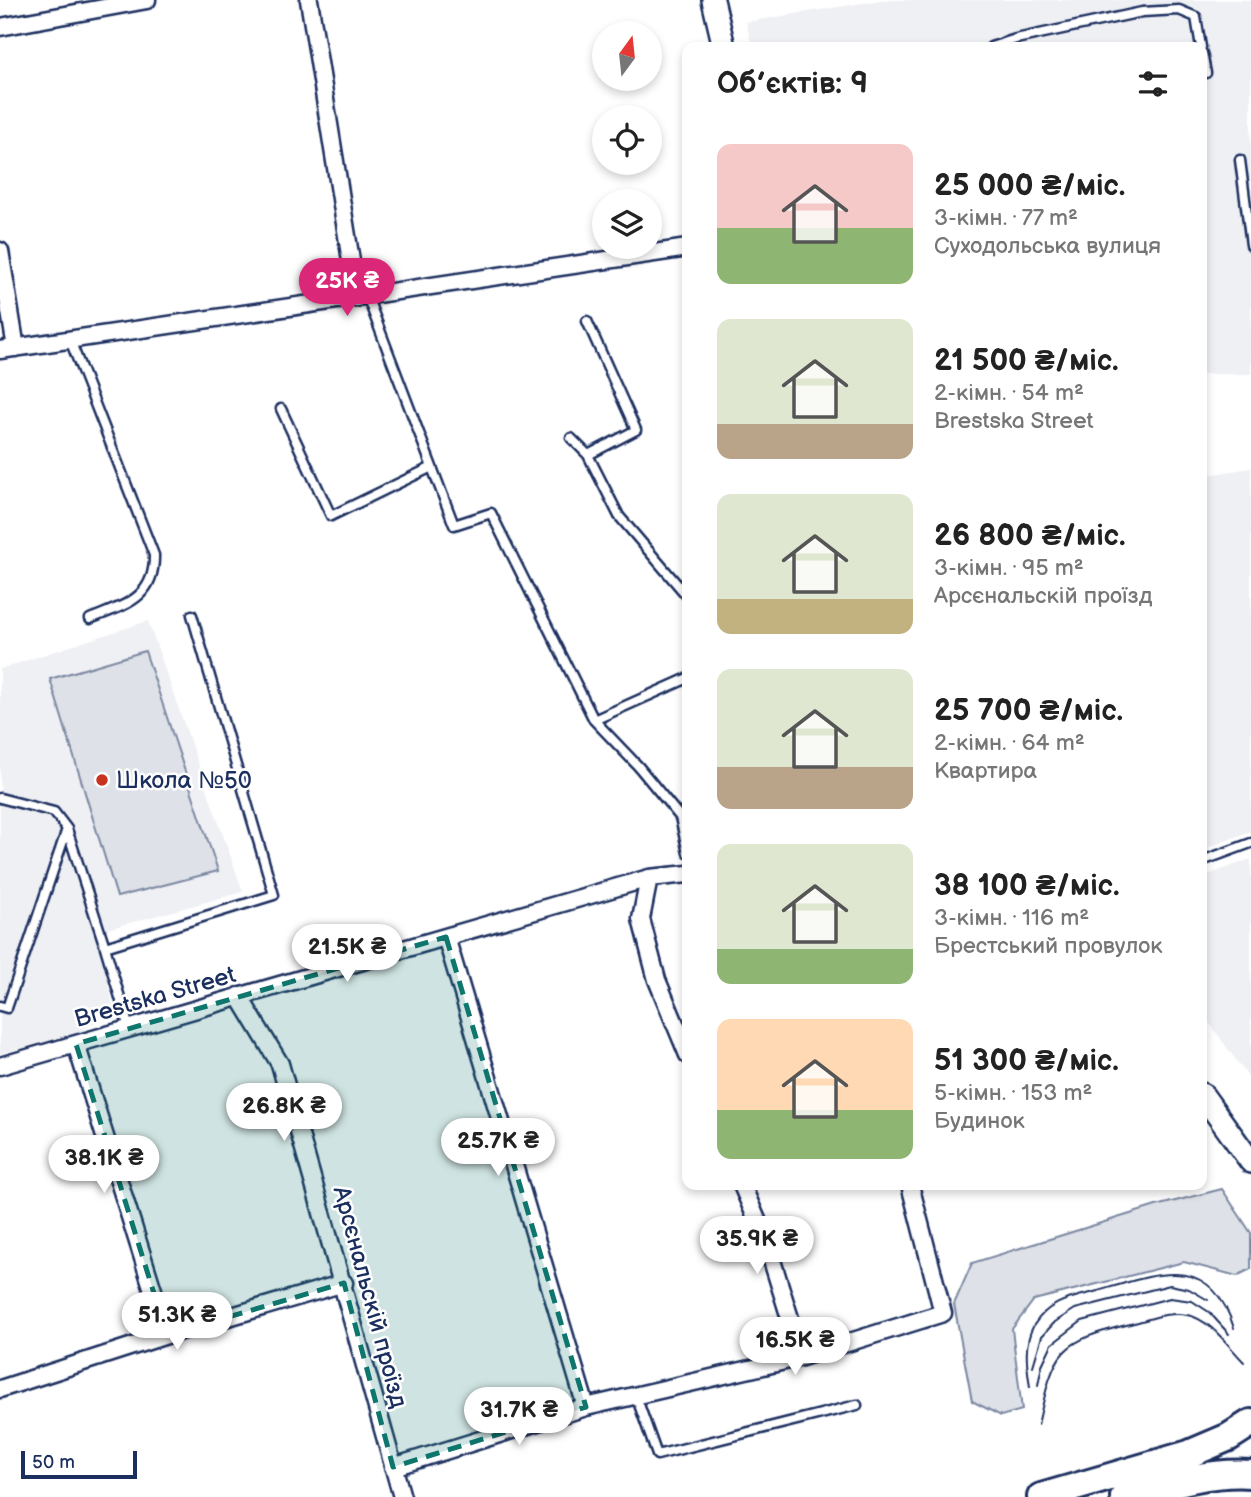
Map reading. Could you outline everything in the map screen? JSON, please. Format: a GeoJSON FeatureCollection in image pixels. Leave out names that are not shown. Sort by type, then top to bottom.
{"type":"FeatureCollection","features":[{"type":"Feature","properties":{"kind":"main road"},"geometry":{"type":"LineString","coordinates":[[1041,1497],[1189,1454],[1229,1437],[1251,1423]]}},
{"type":"Feature","properties":{"kind":"main road"},"geometry":{"type":"LineString","coordinates":[[1124,1497],[1199,1476],[1251,1474]]}},
{"type":"Feature","properties":{"kind":"street"},"geometry":{"type":"LineString","coordinates":[[0,27],[147,0]]}},
{"type":"Feature","properties":{"kind":"street"},"geometry":{"type":"LineString","coordinates":[[309,0],[362,297]]}},
{"type":"Feature","properties":{"kind":"street"},"geometry":{"type":"LineString","coordinates":[[713,0],[723,42]]}},
{"type":"Feature","properties":{"kind":"street"},"geometry":{"type":"LineString","coordinates":[[0,251],[8,349],[682,249]]}},
{"type":"Feature","properties":{"kind":"street","name":"Brestska Street"},"geometry":{"type":"LineString","coordinates":[[0,1066],[649,878],[682,875]]}},
{"type":"Feature","properties":{"kind":"street"},"geometry":{"type":"LineString","coordinates":[[649,878],[641,919],[656,980],[682,1041]]}},
{"type":"Feature","properties":{"kind":"street"},"geometry":{"type":"LineString","coordinates":[[446,937],[586,1407]]}},
{"type":"Feature","properties":{"kind":"street","name":"Арсєнальскій проїзд"},"geometry":{"type":"LineString","coordinates":[[239,996],[280,1064],[344,1283],[402,1497]]}},
{"type":"Feature","properties":{"kind":"street"},"geometry":{"type":"LineString","coordinates":[[76,1044],[167,1335]]}},
{"type":"Feature","properties":{"kind":"street"},"geometry":{"type":"LineString","coordinates":[[1207,1101],[1251,1162]]}},
{"type":"Feature","properties":{"kind":"street"},"geometry":{"type":"LineString","coordinates":[[744,1190],[766,1241],[802,1357]]}},
{"type":"Feature","properties":{"kind":"street"},"geometry":{"type":"LineString","coordinates":[[393,1466],[586,1407],[802,1357],[943,1313],[911,1190]]}},
{"type":"Feature","properties":{"kind":"street"},"geometry":{"type":"LineString","coordinates":[[0,1389],[167,1335],[344,1283]]}},
{"type":"Feature","properties":{"kind":"lane"},"geometry":{"type":"LineString","coordinates":[[1007,42],[1142,12],[1180,10],[1196,17],[1200,42]]}},
{"type":"Feature","properties":{"kind":"lane"},"geometry":{"type":"LineString","coordinates":[[1240,160],[1251,245]]}},
{"type":"Feature","properties":{"kind":"lane"},"geometry":{"type":"LineString","coordinates":[[362,297],[454,525],[491,513],[594,720],[638,766],[680,817],[682,826]]}},
{"type":"Feature","properties":{"kind":"lane"},"geometry":{"type":"LineString","coordinates":[[587,321],[636,430],[589,454]]}},
{"type":"Feature","properties":{"kind":"lane"},"geometry":{"type":"LineString","coordinates":[[69,340],[153,555],[154,568],[147,587],[136,600],[90,619]]}},
{"type":"Feature","properties":{"kind":"lane"},"geometry":{"type":"LineString","coordinates":[[281,409],[331,516],[432,467]]}},
{"type":"Feature","properties":{"kind":"lane"},"geometry":{"type":"LineString","coordinates":[[570,438],[589,454],[619,516],[682,590]]}},
{"type":"Feature","properties":{"kind":"lane"},"geometry":{"type":"LineString","coordinates":[[105,947],[274,895],[192,615]]}},
{"type":"Feature","properties":{"kind":"lane"},"geometry":{"type":"LineString","coordinates":[[594,720],[682,681]]}},
{"type":"Feature","properties":{"kind":"lane"},"geometry":{"type":"LineString","coordinates":[[0,798],[54,812],[67,830],[129,1028]]}},
{"type":"Feature","properties":{"kind":"lane"},"geometry":{"type":"LineString","coordinates":[[0,1006],[7,1008],[67,830]]}},
{"type":"Feature","properties":{"kind":"lane"},"geometry":{"type":"LineString","coordinates":[[1207,859],[1251,843]]}},
{"type":"Feature","properties":{"kind":"lane"},"geometry":{"type":"LineString","coordinates":[[636,1396],[657,1455],[857,1405]]}},
{"type":"Feature","properties":{"kind":"highlighted area"},"geometry":{"type":"Polygon","coordinates":[[[446,937],[586,1407],[393,1467],[344,1283],[167,1335],[76,1044],[446,937]]]}},
{"type":"Feature","properties":{"kind":"shaded area"},"geometry":{"type":"Polygon","coordinates":[[[881,0],[1251,0],[1251,374],[1207,374],[1207,42],[751,42],[746,22],[881,0]]]}},
{"type":"Feature","properties":{"kind":"shaded area"},"geometry":{"type":"Polygon","coordinates":[[[1251,468],[1251,831],[1207,848],[1207,475],[1251,468]]]}},
{"type":"Feature","properties":{"kind":"shaded area","name":"Школа №50"},"geometry":{"type":"Polygon","coordinates":[[[148,621],[243,892],[96,932],[114,1009],[77,1034],[0,1054],[0,669],[148,621]]]}},
{"type":"Feature","properties":{"kind":"shaded area"},"geometry":{"type":"Polygon","coordinates":[[[145,651],[218,871],[117,897],[50,679],[145,651]]]}},
{"type":"Feature","properties":{"kind":"shaded area"},"geometry":{"type":"Polygon","coordinates":[[[1251,859],[1251,1081],[1207,1020],[1207,875],[1251,859]]]}},
{"type":"Feature","properties":{"kind":"shaded area"},"geometry":{"type":"Polygon","coordinates":[[[1222,1189],[1251,1233],[1251,1269],[1237,1276],[1184,1262],[1034,1300],[1012,1329],[1022,1410],[1001,1416],[972,1401],[954,1304],[972,1263],[1156,1206],[1222,1189]]]}},
{"type":"Feature","properties":{"kind":"tram line"},"geometry":{"type":"LineString","coordinates":[[1030,1387],[1027,1355],[1028,1340],[1034,1325],[1047,1310],[1071,1298],[1141,1279],[1180,1274],[1196,1278],[1211,1288],[1224,1304],[1234,1328]]}},
{"type":"Feature","properties":{"kind":"tram line"},"geometry":{"type":"LineString","coordinates":[[1033,1366],[1042,1336],[1055,1322],[1075,1309],[1170,1285],[1189,1289],[1208,1300]]}},
{"type":"Feature","properties":{"kind":"tram line"},"geometry":{"type":"LineString","coordinates":[[1038,1385],[1042,1365],[1052,1344],[1082,1321],[1170,1298],[1192,1301],[1209,1312],[1229,1334]]}},
{"type":"Feature","properties":{"kind":"tram line"},"geometry":{"type":"LineString","coordinates":[[1038,1425],[1049,1379],[1056,1364],[1064,1352],[1089,1336],[1167,1315],[1187,1315],[1211,1327],[1244,1362]]}},
{"type":"Feature","properties":{"kind":"place","name":"Школа №50"},"geometry":{"type":"Point","coordinates":[102,780]}}]}
